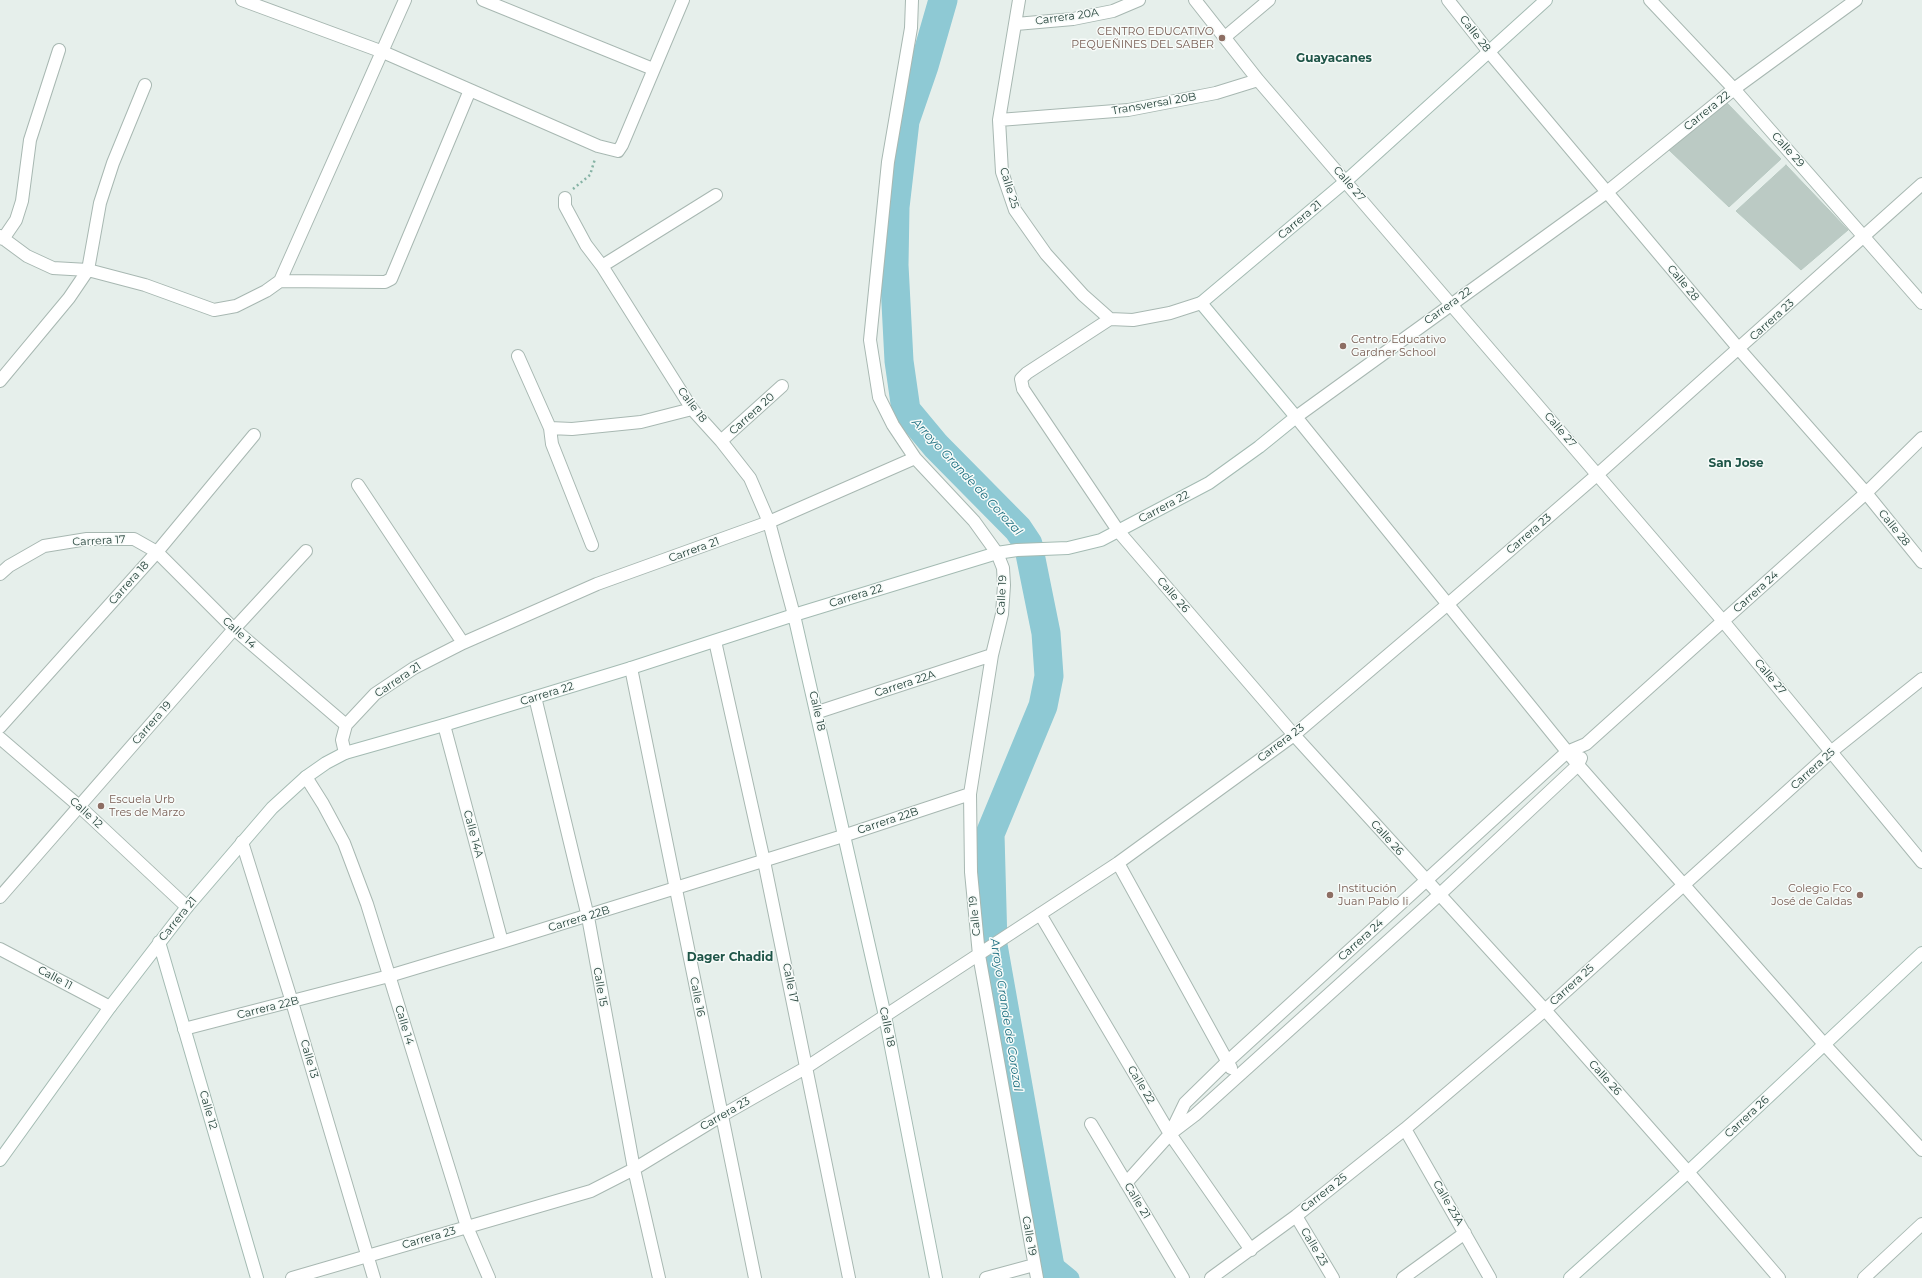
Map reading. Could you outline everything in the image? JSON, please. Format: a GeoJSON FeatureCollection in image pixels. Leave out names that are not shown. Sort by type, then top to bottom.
{"type":"FeatureCollection","features":[{"type":"Feature","properties":{"kind":"street"},"geometry":{"type":"LineString","coordinates":[[242,0],[383,52],[598,146],[618,151],[622,145],[683,0]]}},
{"type":"Feature","properties":{"kind":"street"},"geometry":{"type":"LineString","coordinates":[[59,50],[30,140],[22,201],[16,220],[2,238],[27,256],[52,268],[88,270],[145,285],[214,310],[236,306],[266,291],[280,281],[405,0]]}},
{"type":"Feature","properties":{"kind":"street"},"geometry":{"type":"LineString","coordinates":[[483,0],[653,69]]}},
{"type":"Feature","properties":{"kind":"street","name":"Calle 19"},"geometry":{"type":"LineString","coordinates":[[912,0],[911,28],[888,162],[870,340],[880,398],[893,425],[914,458],[974,521],[997,553],[1003,568],[1004,585],[1002,614],[992,655],[970,794],[971,872],[979,955],[1037,1278]]}},
{"type":"Feature","properties":{"kind":"street","name":"Calle 25"},"geometry":{"type":"LineString","coordinates":[[1019,0],[999,120],[1002,172],[1015,210],[1046,254],[1083,295],[1110,319]]}},
{"type":"Feature","properties":{"kind":"street","name":"Carrera 20A"},"geometry":{"type":"LineString","coordinates":[[1016,24],[1073,19],[1113,11],[1140,0]]}},
{"type":"Feature","properties":{"kind":"street","name":"Calle 27"},"geometry":{"type":"LineString","coordinates":[[1195,0],[1258,80],[1723,621],[1832,751],[1922,862]]}},
{"type":"Feature","properties":{"kind":"street"},"geometry":{"type":"LineString","coordinates":[[1225,37],[1269,0]]}},
{"type":"Feature","properties":{"kind":"street","name":"Calle 28"},"geometry":{"type":"LineString","coordinates":[[1448,0],[1489,52],[1739,349],[1866,493],[1922,562]]}},
{"type":"Feature","properties":{"kind":"street","name":"Carrera 21"},"geometry":{"type":"LineString","coordinates":[[1110,319],[1133,320],[1170,313],[1201,303],[1346,181],[1546,0]]}},
{"type":"Feature","properties":{"kind":"street","name":"Calle 29"},"geometry":{"type":"LineString","coordinates":[[1650,0],[1734,89],[1922,303]]}},
{"type":"Feature","properties":{"kind":"street","name":"Carrera 22"},"geometry":{"type":"LineString","coordinates":[[345,753],[444,725],[630,668],[794,615],[997,553],[1017,550],[1068,548],[1101,540],[1119,532],[1209,483],[1259,447],[1451,304],[1607,192],[1734,89],[1856,0]]}},
{"type":"Feature","properties":{"kind":"street","name":"Transversal 20B"},"geometry":{"type":"LineString","coordinates":[[999,120],[1128,110],[1216,93],[1258,80]]}},
{"type":"Feature","properties":{"kind":"street"},"geometry":{"type":"LineString","coordinates":[[0,381],[69,298],[88,270],[100,203],[113,163],[145,84]]}},
{"type":"Feature","properties":{"kind":"street"},"geometry":{"type":"LineString","coordinates":[[280,281],[385,282],[391,279],[470,90]]}},
{"type":"Feature","properties":{"kind":"street","name":"Carrera 23"},"geometry":{"type":"LineString","coordinates":[[292,1278],[591,1191],[634,1169],[721,1116],[807,1067],[1118,863],[1294,735],[1598,474],[1865,237],[1922,184]]}},
{"type":"Feature","properties":{"kind":"street"},"geometry":{"type":"LineString","coordinates":[[602,266],[716,195]]}},
{"type":"Feature","properties":{"kind":"street","name":"Calle 18"},"geometry":{"type":"LineString","coordinates":[[565,198],[565,206],[586,245],[602,266],[692,409],[722,442],[750,478],[769,522],[818,712],[843,836],[885,1016],[936,1278]]}},
{"type":"Feature","properties":{"kind":"street"},"geometry":{"type":"LineString","coordinates":[[1201,303],[1578,765],[1824,1044],[1922,1150]]}},
{"type":"Feature","properties":{"kind":"street","name":"Calle 26"},"geometry":{"type":"LineString","coordinates":[[1110,319],[1027,373],[1021,379],[1023,389],[1119,532],[1294,735],[1545,1010],[1779,1278]]}},
{"type":"Feature","properties":{"kind":"street"},"geometry":{"type":"LineString","coordinates":[[518,356],[550,428],[552,444],[592,545]]}},
{"type":"Feature","properties":{"kind":"street","name":"Carrera 20"},"geometry":{"type":"LineString","coordinates":[[722,442],[782,386]]}},
{"type":"Feature","properties":{"kind":"street"},"geometry":{"type":"LineString","coordinates":[[550,428],[572,429],[641,422],[692,409]]}},
{"type":"Feature","properties":{"kind":"street","name":"Carrera 18"},"geometry":{"type":"LineString","coordinates":[[0,727],[156,552],[254,435]]}},
{"type":"Feature","properties":{"kind":"street","name":"Carrera 24"},"geometry":{"type":"LineString","coordinates":[[1170,1134],[1185,1103],[1227,1062],[1567,752],[1586,744],[1866,493],[1922,438]]}},
{"type":"Feature","properties":{"kind":"street","name":"Carrera 21"},"geometry":{"type":"LineString","coordinates":[[346,725],[375,694],[414,668],[463,643],[597,584],[769,522],[914,458]]}},
{"type":"Feature","properties":{"kind":"street"},"geometry":{"type":"LineString","coordinates":[[358,485],[463,643]]}},
{"type":"Feature","properties":{"kind":"street","name":"Carrera 17"},"geometry":{"type":"LineString","coordinates":[[0,574],[8,566],[44,546],[87,539],[134,539]]}},
{"type":"Feature","properties":{"kind":"street","name":"Calle 14"},"geometry":{"type":"LineString","coordinates":[[134,539],[156,552],[234,629],[346,725]]}},
{"type":"Feature","properties":{"kind":"street","name":"Carrera 19"},"geometry":{"type":"LineString","coordinates":[[0,896],[234,629],[306,551]]}},
{"type":"Feature","properties":{"kind":"street","name":"Calle 17"},"geometry":{"type":"LineString","coordinates":[[715,641],[764,861],[849,1278]]}},
{"type":"Feature","properties":{"kind":"street","name":"Carrera 22A"},"geometry":{"type":"LineString","coordinates":[[818,712],[992,655]]}},
{"type":"Feature","properties":{"kind":"street","name":"Calle 16"},"geometry":{"type":"LineString","coordinates":[[630,668],[755,1278]]}},
{"type":"Feature","properties":{"kind":"street","name":"Carrera 25"},"geometry":{"type":"LineString","coordinates":[[1211,1278],[1296,1216],[1405,1129],[1545,1010],[1832,751],[1922,678]]}},
{"type":"Feature","properties":{"kind":"street","name":"Calle 15"},"geometry":{"type":"LineString","coordinates":[[535,697],[588,917],[634,1169],[659,1278]]}},
{"type":"Feature","properties":{"kind":"street"},"geometry":{"type":"LineString","coordinates":[[345,753],[342,740],[346,725]]}},
{"type":"Feature","properties":{"kind":"street","name":"Calle 14A"},"geometry":{"type":"LineString","coordinates":[[444,725],[502,942]]}},
{"type":"Feature","properties":{"kind":"street","name":"Calle 12"},"geometry":{"type":"LineString","coordinates":[[0,738],[80,806],[187,907]]}},
{"type":"Feature","properties":{"kind":"street","name":"Carrera 24"},"geometry":{"type":"LineString","coordinates":[[1126,1183],[1170,1134],[1194,1115],[1439,895],[1578,765],[1586,744]]}},
{"type":"Feature","properties":{"kind":"street","name":"Carrera 21"},"geometry":{"type":"LineString","coordinates":[[0,1160],[110,1006],[187,907],[242,842],[272,808],[306,777],[326,763],[345,753]]}},
{"type":"Feature","properties":{"kind":"street","name":"Calle 14"},"geometry":{"type":"LineString","coordinates":[[306,777],[323,804],[344,843],[367,904],[467,1227],[489,1278]]}},
{"type":"Feature","properties":{"kind":"street","name":"Carrera 22B"},"geometry":{"type":"LineString","coordinates":[[184,1029],[389,976],[588,917],[970,794]]}},
{"type":"Feature","properties":{"kind":"street","name":"Calle 13"},"geometry":{"type":"LineString","coordinates":[[242,842],[292,1002],[374,1278]]}},
{"type":"Feature","properties":{"kind":"street"},"geometry":{"type":"LineString","coordinates":[[1118,863],[1227,1062],[1237,1076]]}},
{"type":"Feature","properties":{"kind":"street","name":"Calle 22"},"geometry":{"type":"LineString","coordinates":[[1040,914],[1170,1134],[1250,1250]]}},
{"type":"Feature","properties":{"kind":"street","name":"Calle 12"},"geometry":{"type":"LineString","coordinates":[[159,942],[257,1278]]}},
{"type":"Feature","properties":{"kind":"street","name":"Calle 11"},"geometry":{"type":"LineString","coordinates":[[0,949],[110,1006]]}},
{"type":"Feature","properties":{"kind":"street","name":"Carrera 26"},"geometry":{"type":"LineString","coordinates":[[1570,1278],[1688,1172],[1922,954]]}},
{"type":"Feature","properties":{"kind":"street","name":"Calle 21"},"geometry":{"type":"LineString","coordinates":[[1091,1124],[1183,1278]]}},
{"type":"Feature","properties":{"kind":"street","name":"Calle 23A"},"geometry":{"type":"LineString","coordinates":[[1405,1129],[1490,1278]]}},
{"type":"Feature","properties":{"kind":"street","name":"Calle 23"},"geometry":{"type":"LineString","coordinates":[[1296,1216],[1333,1278]]}},
{"type":"Feature","properties":{"kind":"street"},"geometry":{"type":"LineString","coordinates":[[1864,1278],[1922,1224]]}},
{"type":"Feature","properties":{"kind":"street"},"geometry":{"type":"LineString","coordinates":[[1403,1278],[1465,1233]]}},
{"type":"Feature","properties":{"kind":"street"},"geometry":{"type":"LineString","coordinates":[[986,1278],[1034,1266]]}},
{"type":"Feature","properties":{"kind":"path"},"geometry":{"type":"LineString","coordinates":[[565,198],[590,175],[598,146]]}},
{"type":"Feature","properties":{"kind":"building"},"geometry":{"type":"Polygon","coordinates":[[[1727,103],[1781,159],[1729,207],[1669,150],[1727,103]]]}},
{"type":"Feature","properties":{"kind":"building"},"geometry":{"type":"Polygon","coordinates":[[[1786,165],[1848,230],[1801,270],[1736,211],[1786,165]]]}},
{"type":"Feature","properties":{"kind":"waterway","name":"Arroyo Grande de Corozal"},"geometry":{"type":"LineString","coordinates":[[943,0],[924,66],[905,121],[895,207],[894,265],[899,361],[906,410],[936,446],[1018,529],[1028,544],[1046,633],[1049,676],[1043,706],[990,834],[993,945],[1052,1278]]}},
{"type":"Feature","properties":{"kind":"waterway"},"geometry":{"type":"LineString","coordinates":[[1049,1260],[1071,1278]]}},
{"type":"Feature","properties":{"kind":"place","name":"CENTRO EDUCATIVO PEQUEÑINES DEL SABER"},"geometry":{"type":"Point","coordinates":[1222,38]}},
{"type":"Feature","properties":{"kind":"place","name":"Centro Educativo Gardner School"},"geometry":{"type":"Point","coordinates":[1343,346]}},
{"type":"Feature","properties":{"kind":"place","name":"Escuela Urb Tres de Marzo"},"geometry":{"type":"Point","coordinates":[101,806]}},
{"type":"Feature","properties":{"kind":"place","name":"Institución Juan Pablo Ii"},"geometry":{"type":"Point","coordinates":[1330,895]}},
{"type":"Feature","properties":{"kind":"place","name":"Colegio Fco José de Caldas"},"geometry":{"type":"Point","coordinates":[1860,895]}},
{"type":"Feature","properties":{"kind":"district","name":"Guayacanes"},"geometry":{"type":"Point","coordinates":[1334,58]}},
{"type":"Feature","properties":{"kind":"district","name":"San Jose"},"geometry":{"type":"Point","coordinates":[1736,463]}},
{"type":"Feature","properties":{"kind":"district","name":"Dager Chadid"},"geometry":{"type":"Point","coordinates":[730,957]}}]}
